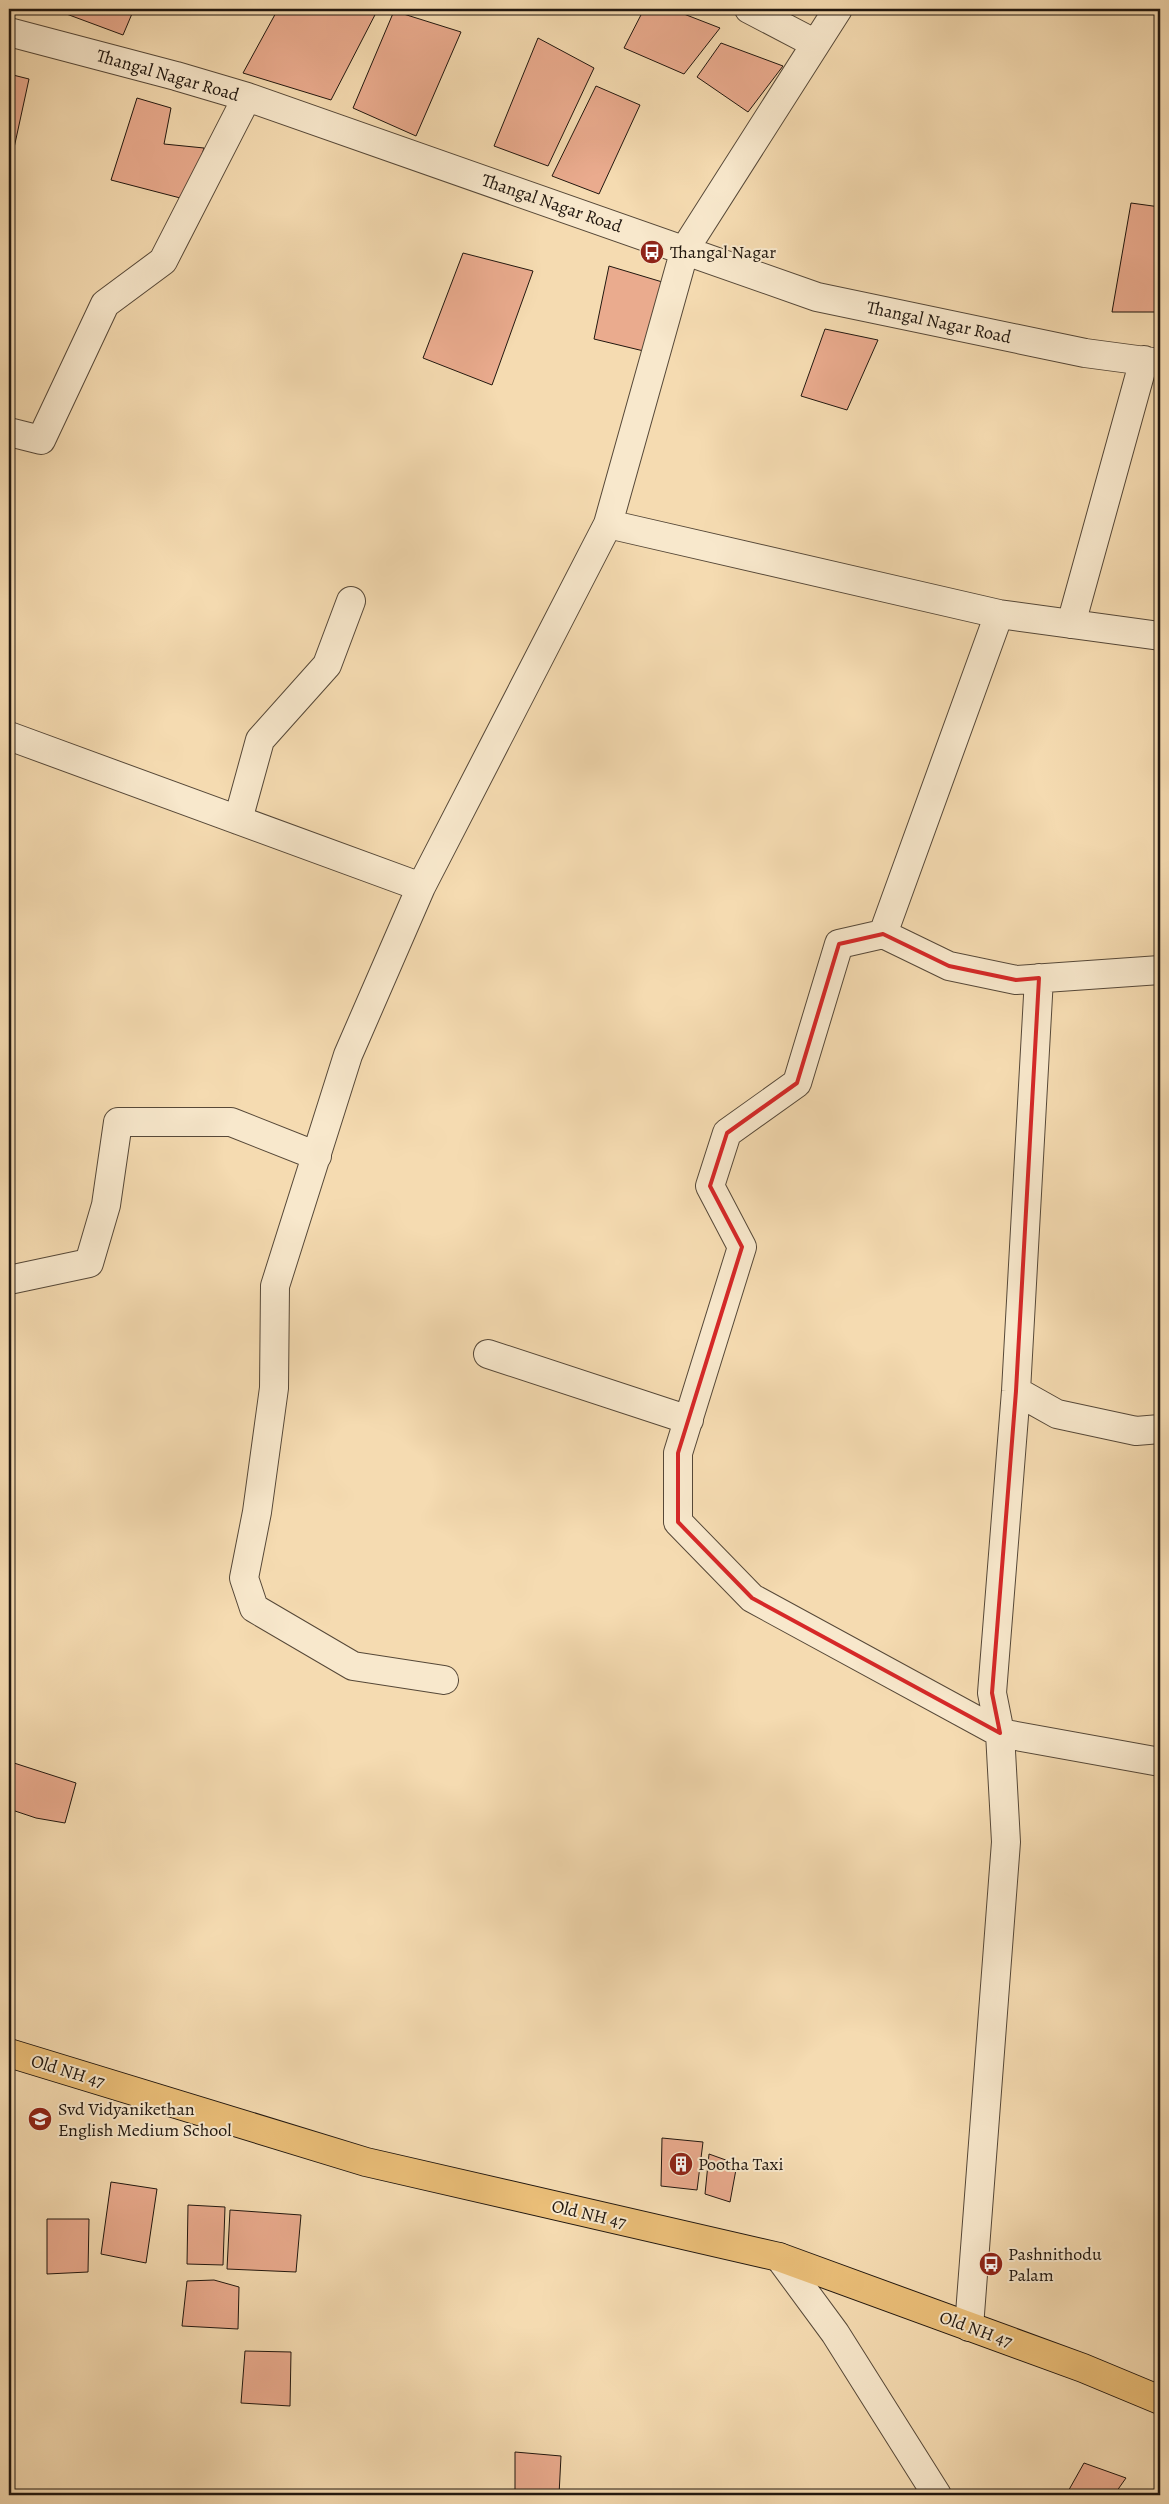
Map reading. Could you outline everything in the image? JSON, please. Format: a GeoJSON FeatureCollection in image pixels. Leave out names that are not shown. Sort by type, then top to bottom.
{"type":"FeatureCollection","features":[{"type":"Feature","properties":{"kind":"main road","name":"Old NH 47"},"geometry":{"type":"LineString","coordinates":[[9,2053],[366,2162],[780,2257],[1083,2368],[1160,2400]]}},
{"type":"Feature","properties":{"kind":"street"},"geometry":{"type":"LineString","coordinates":[[749,9],[814,44]]}},
{"type":"Feature","properties":{"kind":"street"},"geometry":{"type":"LineString","coordinates":[[444,1680],[353,1666],[254,1608],[244,1578],[258,1512],[274,1388],[275,1286],[348,1055],[421,888],[608,524],[685,249],[838,9]]}},
{"type":"Feature","properties":{"kind":"street","name":"Thangal Nagar Road"},"geometry":{"type":"LineString","coordinates":[[9,32],[176,76],[247,97],[685,249],[817,297],[1085,353],[1152,361]]}},
{"type":"Feature","properties":{"kind":"street"},"geometry":{"type":"LineString","coordinates":[[9,432],[41,440],[105,304],[163,260],[247,97]]}},
{"type":"Feature","properties":{"kind":"street"},"geometry":{"type":"LineString","coordinates":[[1071,624],[1152,361]]}},
{"type":"Feature","properties":{"kind":"street"},"geometry":{"type":"LineString","coordinates":[[608,524],[999,614],[1160,636]]}},
{"type":"Feature","properties":{"kind":"street"},"geometry":{"type":"LineString","coordinates":[[238,820],[260,740],[327,665],[352,600]]}},
{"type":"Feature","properties":{"kind":"street"},"geometry":{"type":"LineString","coordinates":[[883,934],[999,614]]}},
{"type":"Feature","properties":{"kind":"street"},"geometry":{"type":"LineString","coordinates":[[9,736],[421,888]]}},
{"type":"Feature","properties":{"kind":"street"},"geometry":{"type":"LineString","coordinates":[[1160,970],[1016,980],[949,966],[883,934],[840,944],[797,1083],[727,1133],[710,1186],[742,1247],[678,1453],[678,1522],[752,1598],[1000,1733],[1160,1762]]}},
{"type":"Feature","properties":{"kind":"street"},"geometry":{"type":"LineString","coordinates":[[969,2326],[1006,1842],[1000,1733],[992,1693],[1016,1392],[1039,978]]}},
{"type":"Feature","properties":{"kind":"street"},"geometry":{"type":"LineString","coordinates":[[9,1280],[89,1263],[106,1205],[118,1122],[231,1122],[317,1156]]}},
{"type":"Feature","properties":{"kind":"street"},"geometry":{"type":"LineString","coordinates":[[488,1354],[688,1420]]}},
{"type":"Feature","properties":{"kind":"street"},"geometry":{"type":"LineString","coordinates":[[1016,1392],[1057,1414],[1136,1431],[1160,1429]]}},
{"type":"Feature","properties":{"kind":"street"},"geometry":{"type":"LineString","coordinates":[[780,2257],[834,2333],[937,2495]]}},
{"type":"Feature","properties":{"kind":"highlighted area"},"geometry":{"type":"Polygon","coordinates":[[[883,934],[949,966],[1016,980],[1039,978],[1016,1391],[992,1693],[1000,1733],[752,1598],[678,1522],[678,1453],[742,1247],[710,1186],[727,1133],[797,1083],[839,944],[883,934]]]}},
{"type":"Feature","properties":{"kind":"building"},"geometry":{"type":"Polygon","coordinates":[[[53,9],[134,9],[123,35],[53,9]]]}},
{"type":"Feature","properties":{"kind":"building"},"geometry":{"type":"Polygon","coordinates":[[[278,9],[378,9],[331,100],[243,73],[278,9]]]}},
{"type":"Feature","properties":{"kind":"building"},"geometry":{"type":"Polygon","coordinates":[[[644,9],[671,9],[720,28],[684,74],[624,48],[644,9]]]}},
{"type":"Feature","properties":{"kind":"building"},"geometry":{"type":"Polygon","coordinates":[[[394,11],[461,32],[416,136],[353,108],[394,11]]]}},
{"type":"Feature","properties":{"kind":"building"},"geometry":{"type":"Polygon","coordinates":[[[538,38],[594,68],[548,166],[494,146],[538,38]]]}},
{"type":"Feature","properties":{"kind":"building"},"geometry":{"type":"Polygon","coordinates":[[[721,43],[783,66],[748,112],[697,77],[721,43]]]}},
{"type":"Feature","properties":{"kind":"building"},"geometry":{"type":"Polygon","coordinates":[[[9,74],[29,79],[14,148],[9,147],[9,74]]]}},
{"type":"Feature","properties":{"kind":"building"},"geometry":{"type":"Polygon","coordinates":[[[596,86],[640,105],[599,194],[552,176],[596,86]]]}},
{"type":"Feature","properties":{"kind":"building"},"geometry":{"type":"Polygon","coordinates":[[[137,98],[171,108],[164,144],[204,148],[188,200],[111,180],[137,98]]]}},
{"type":"Feature","properties":{"kind":"building"},"geometry":{"type":"Polygon","coordinates":[[[1131,203],[1160,207],[1160,312],[1112,312],[1131,203]]]}},
{"type":"Feature","properties":{"kind":"building"},"geometry":{"type":"Polygon","coordinates":[[[463,253],[533,271],[492,385],[423,358],[463,253]]]}},
{"type":"Feature","properties":{"kind":"building"},"geometry":{"type":"Polygon","coordinates":[[[609,266],[669,284],[652,353],[594,339],[609,266]]]}},
{"type":"Feature","properties":{"kind":"building"},"geometry":{"type":"Polygon","coordinates":[[[825,329],[878,340],[847,410],[801,396],[825,329]]]}},
{"type":"Feature","properties":{"kind":"building"},"geometry":{"type":"Polygon","coordinates":[[[14,1763],[76,1783],[65,1823],[36,1818],[9,1809],[9,1780],[14,1763]]]}},
{"type":"Feature","properties":{"kind":"building","name":"Pootha Taxi"},"geometry":{"type":"Polygon","coordinates":[[[662,2138],[703,2142],[697,2190],[661,2186],[662,2138]]]}},
{"type":"Feature","properties":{"kind":"building"},"geometry":{"type":"Polygon","coordinates":[[[709,2154],[737,2164],[730,2202],[705,2194],[709,2154]]]}},
{"type":"Feature","properties":{"kind":"building"},"geometry":{"type":"Polygon","coordinates":[[[111,2182],[157,2189],[146,2263],[101,2254],[111,2182]]]}},
{"type":"Feature","properties":{"kind":"building"},"geometry":{"type":"Polygon","coordinates":[[[188,2205],[225,2207],[223,2265],[187,2264],[188,2205]]]}},
{"type":"Feature","properties":{"kind":"building"},"geometry":{"type":"Polygon","coordinates":[[[230,2210],[301,2215],[296,2272],[227,2269],[230,2210]]]}},
{"type":"Feature","properties":{"kind":"building"},"geometry":{"type":"Polygon","coordinates":[[[47,2219],[89,2219],[88,2272],[47,2274],[47,2219]]]}},
{"type":"Feature","properties":{"kind":"building"},"geometry":{"type":"Polygon","coordinates":[[[214,2280],[239,2287],[238,2329],[182,2326],[187,2281],[214,2280]]]}},
{"type":"Feature","properties":{"kind":"building"},"geometry":{"type":"Polygon","coordinates":[[[245,2351],[291,2352],[290,2406],[241,2403],[245,2351]]]}},
{"type":"Feature","properties":{"kind":"building"},"geometry":{"type":"Polygon","coordinates":[[[515,2452],[561,2456],[559,2495],[515,2495],[515,2452]]]}},
{"type":"Feature","properties":{"kind":"building"},"geometry":{"type":"Polygon","coordinates":[[[1084,2463],[1126,2478],[1114,2495],[1066,2495],[1084,2463]]]}},
{"type":"Feature","properties":{"kind":"place","name":"Thangal Nagar"},"geometry":{"type":"Point","coordinates":[652,252]}},
{"type":"Feature","properties":{"kind":"place","name":"Svd Vidyanikethan English Medium School"},"geometry":{"type":"Point","coordinates":[40,2119]}},
{"type":"Feature","properties":{"kind":"place","name":"Pootha Taxi"},"geometry":{"type":"Point","coordinates":[681,2164]}},
{"type":"Feature","properties":{"kind":"place","name":"Pashnithodu Palam"},"geometry":{"type":"Point","coordinates":[991,2264]}}]}
